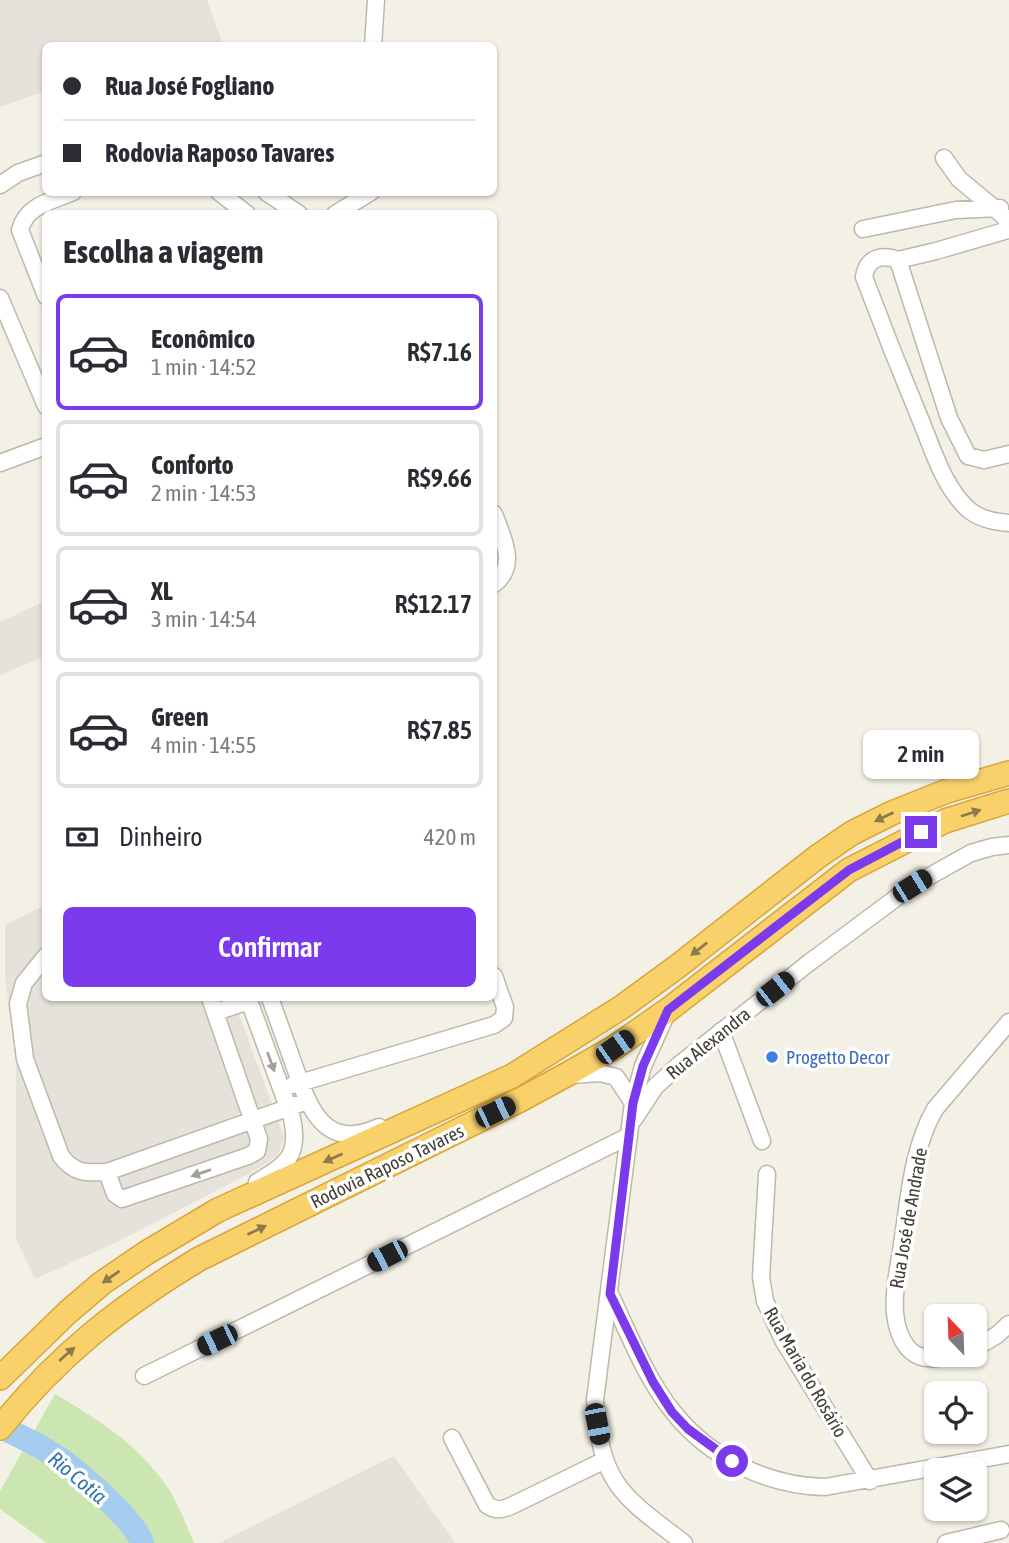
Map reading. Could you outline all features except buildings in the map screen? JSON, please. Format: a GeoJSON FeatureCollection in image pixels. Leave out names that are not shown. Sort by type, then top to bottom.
{"type":"FeatureCollection","features":[{"type":"Feature","properties":{"kind":"highway","name":"Rodovia Raposo Tavares"},"geometry":{"type":"LineString","coordinates":[[0,1378],[68,1312],[102,1283],[146,1253],[218,1210],[512,1076],[622,1007],[852,833],[892,813],[947,791],[1004,773]]}},
{"type":"Feature","properties":{"kind":"highway","name":"Rodovia Raposo Tavares"},"geometry":{"type":"LineString","coordinates":[[0,1428],[54,1365],[86,1336],[156,1284],[199,1259],[566,1075],[615,1047],[668,1010],[849,870],[944,821],[1009,802]]}},
{"type":"Feature","properties":{"kind":"street"},"geometry":{"type":"LineString","coordinates":[[373,42],[376,0]]}},
{"type":"Feature","properties":{"kind":"street"},"geometry":{"type":"LineString","coordinates":[[944,158],[959,179],[1002,207],[1009,230],[898,260],[885,256],[876,258],[869,262],[864,277],[935,454],[955,493],[976,515],[1009,523]]}},
{"type":"Feature","properties":{"kind":"street"},"geometry":{"type":"LineString","coordinates":[[0,185],[18,173],[42,164]]}},
{"type":"Feature","properties":{"kind":"street"},"geometry":{"type":"LineString","coordinates":[[42,286],[20,230],[22,220],[35,208],[64,196]]}},
{"type":"Feature","properties":{"kind":"street"},"geometry":{"type":"LineString","coordinates":[[224,196],[242,210]]}},
{"type":"Feature","properties":{"kind":"street"},"geometry":{"type":"LineString","coordinates":[[272,196],[293,210]]}},
{"type":"Feature","properties":{"kind":"street"},"geometry":{"type":"LineString","coordinates":[[342,210],[364,196]]}},
{"type":"Feature","properties":{"kind":"street"},"geometry":{"type":"LineString","coordinates":[[863,229],[956,210],[1002,207]]}},
{"type":"Feature","properties":{"kind":"street"},"geometry":{"type":"LineString","coordinates":[[898,260],[949,418],[968,456],[984,460],[1009,454]]}},
{"type":"Feature","properties":{"kind":"street"},"geometry":{"type":"LineString","coordinates":[[0,298],[42,397]]}},
{"type":"Feature","properties":{"kind":"street"},"geometry":{"type":"LineString","coordinates":[[0,463],[42,447]]}},
{"type":"Feature","properties":{"kind":"street"},"geometry":{"type":"LineString","coordinates":[[497,522],[508,559],[506,571],[497,581]]}},
{"type":"Feature","properties":{"kind":"street","name":"Rua Alexandra"},"geometry":{"type":"LineString","coordinates":[[630,1130],[655,1087],[810,962],[912,886],[971,853],[992,846],[1009,845]]}},
{"type":"Feature","properties":{"kind":"street"},"geometry":{"type":"LineString","coordinates":[[42,961],[24,983],[18,1004],[25,1059],[61,1156],[67,1165],[84,1174],[107,1172],[307,1101]]}},
{"type":"Feature","properties":{"kind":"street"},"geometry":{"type":"LineString","coordinates":[[281,1089],[494,1025],[505,1018],[505,1007],[497,984]]}},
{"type":"Feature","properties":{"kind":"street"},"geometry":{"type":"LineString","coordinates":[[107,1172],[115,1194],[122,1199],[257,1151],[260,1145],[253,1120],[213,1005],[237,1001]]}},
{"type":"Feature","properties":{"kind":"street"},"geometry":{"type":"LineString","coordinates":[[146,1253],[192,1219],[281,1168],[288,1160],[295,1142],[292,1118],[250,1001]]}},
{"type":"Feature","properties":{"kind":"street"},"geometry":{"type":"LineString","coordinates":[[271,1001],[312,1112],[326,1127],[342,1133],[363,1133],[454,1092],[512,1076]]}},
{"type":"Feature","properties":{"kind":"street"},"geometry":{"type":"LineString","coordinates":[[668,1010],[643,1066],[633,1103],[595,1400],[605,1460],[617,1487],[632,1503],[684,1543]]}},
{"type":"Feature","properties":{"kind":"street","name":"Rua José de Andrade"},"geometry":{"type":"LineString","coordinates":[[924,1357],[908,1349],[900,1336],[895,1315],[894,1294],[914,1173],[927,1122],[935,1109],[1009,1021]]}},
{"type":"Feature","properties":{"kind":"street"},"geometry":{"type":"LineString","coordinates":[[722,1031],[762,1141]]}},
{"type":"Feature","properties":{"kind":"street"},"geometry":{"type":"LineString","coordinates":[[566,1075],[600,1073],[616,1077],[633,1103]]}},
{"type":"Feature","properties":{"kind":"street"},"geometry":{"type":"LineString","coordinates":[[144,1376],[630,1130]]}},
{"type":"Feature","properties":{"kind":"street","name":"Rua Maria do Rosário"},"geometry":{"type":"LineString","coordinates":[[767,1174],[761,1277],[765,1301],[783,1340],[870,1481]]}},
{"type":"Feature","properties":{"kind":"street"},"geometry":{"type":"LineString","coordinates":[[610,1294],[653,1382],[672,1412],[688,1429],[745,1469],[800,1487],[825,1488],[1009,1454]]}},
{"type":"Feature","properties":{"kind":"street"},"geometry":{"type":"LineString","coordinates":[[987,1341],[1009,1324]]}},
{"type":"Feature","properties":{"kind":"street"},"geometry":{"type":"LineString","coordinates":[[452,1438],[487,1505],[493,1509],[500,1510],[511,1506],[605,1460]]}},
{"type":"Feature","properties":{"kind":"street"},"geometry":{"type":"LineString","coordinates":[[947,1543],[1001,1530]]}},
{"type":"Feature","properties":{"kind":"shaded area"},"geometry":{"type":"Polygon","coordinates":[[[0,0],[207,0],[222,42],[42,42],[42,92],[0,107],[0,0]]]}},
{"type":"Feature","properties":{"kind":"shaded area"},"geometry":{"type":"Polygon","coordinates":[[[42,602],[42,657],[0,675],[0,622],[42,602]]]}},
{"type":"Feature","properties":{"kind":"shaded area"},"geometry":{"type":"Polygon","coordinates":[[[42,906],[42,1001],[234,1001],[284,1137],[278,1156],[119,1241],[35,1279],[16,1239],[16,1060],[5,975],[5,925],[42,906]]]}},
{"type":"Feature","properties":{"kind":"shaded area"},"geometry":{"type":"Polygon","coordinates":[[[394,1456],[455,1543],[219,1543],[394,1456]]]}},
{"type":"Feature","properties":{"kind":"green space"},"geometry":{"type":"Polygon","coordinates":[[[55,1394],[102,1424],[144,1459],[172,1495],[194,1543],[47,1543],[0,1509],[0,1491],[55,1394]]]}},
{"type":"Feature","properties":{"kind":"waterway","name":"Rio Cotia"},"geometry":{"type":"LineString","coordinates":[[0,1426],[43,1448],[72,1468],[115,1507],[142,1543]]}},
{"type":"Feature","properties":{"kind":"place","name":"Progetto Decor"},"geometry":{"type":"Point","coordinates":[772,1057]}},
{"type":"Feature","properties":{"kind":"route"},"geometry":{"type":"LineString","coordinates":[[732,1461],[688,1429],[672,1412],[653,1382],[610,1294],[633,1103],[643,1066],[668,1010],[849,870],[921,832]]}}]}
